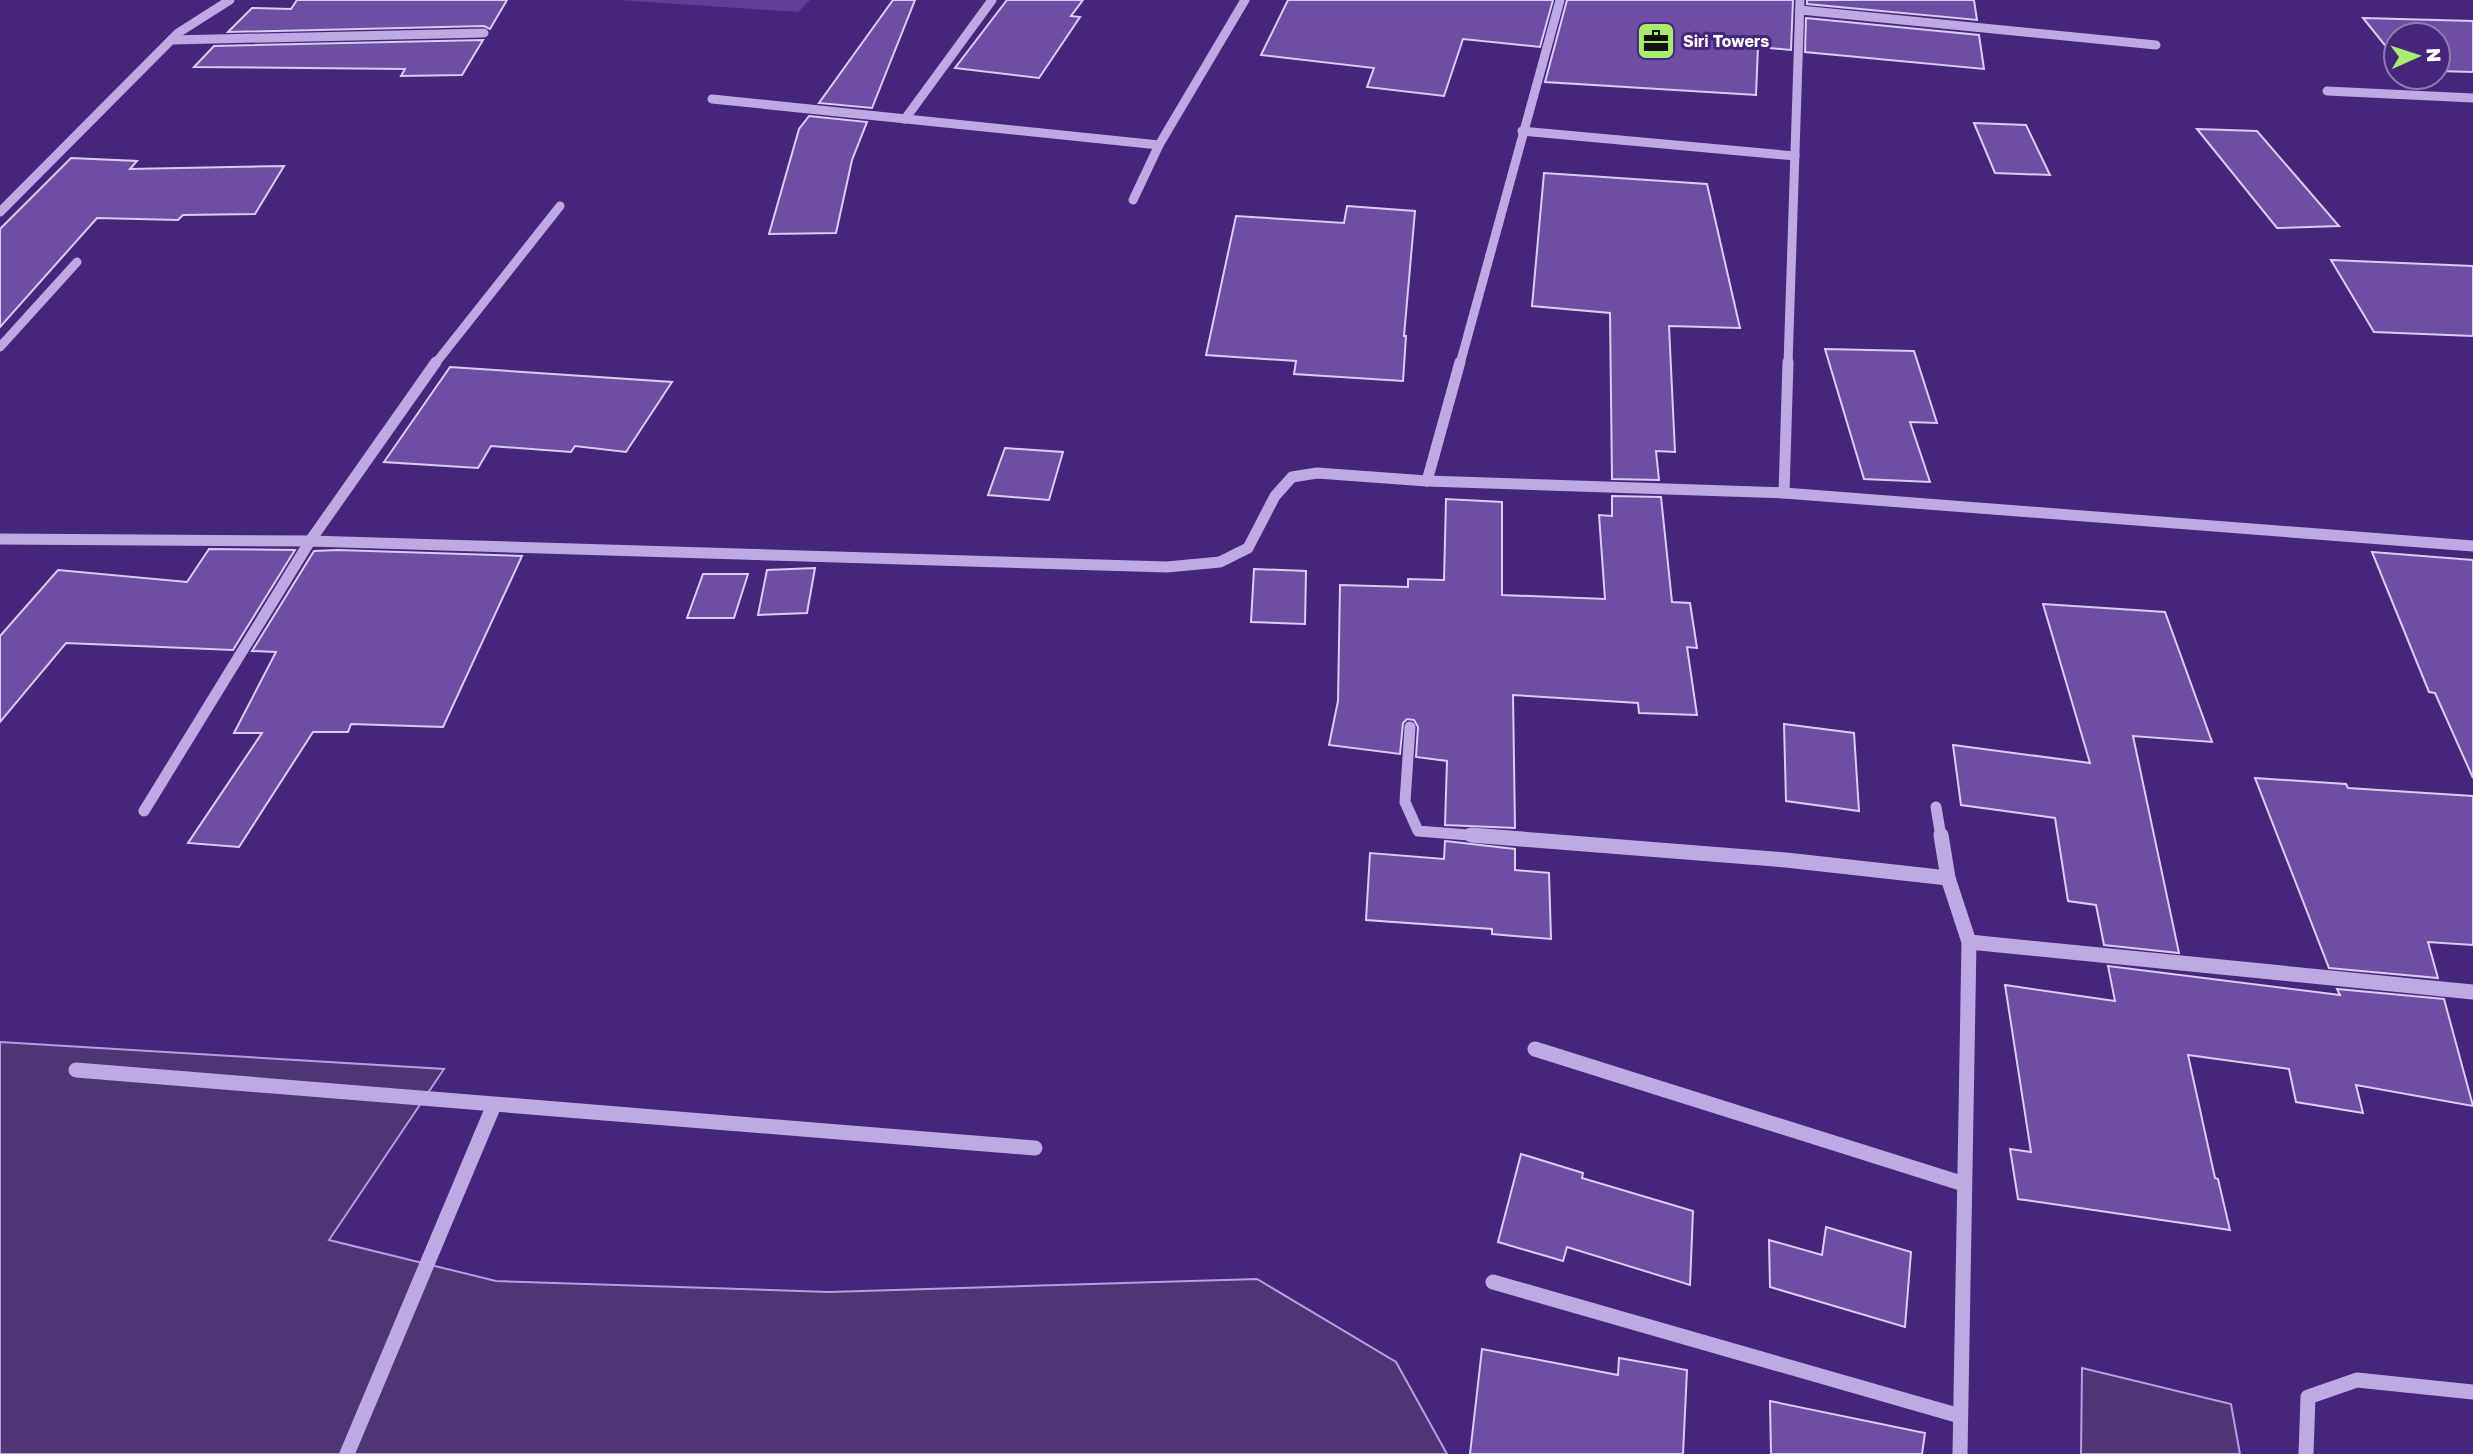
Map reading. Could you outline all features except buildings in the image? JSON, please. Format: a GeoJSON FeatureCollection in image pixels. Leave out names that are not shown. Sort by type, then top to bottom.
{"type":"FeatureCollection","features":[{"type":"Feature","properties":{"kind":"street"},"geometry":{"type":"LineString","coordinates":[[0,212],[178,33],[230,0]]}},
{"type":"Feature","properties":{"kind":"street"},"geometry":{"type":"LineString","coordinates":[[905,119],[992,0]]}},
{"type":"Feature","properties":{"kind":"street"},"geometry":{"type":"LineString","coordinates":[[1133,200],[1158,145],[1245,0]]}},
{"type":"Feature","properties":{"kind":"street"},"geometry":{"type":"LineString","coordinates":[[1427,481],[1560,0]]}},
{"type":"Feature","properties":{"kind":"street"},"geometry":{"type":"LineString","coordinates":[[1784,493],[1800,5],[2156,45]]}},
{"type":"Feature","properties":{"kind":"street"},"geometry":{"type":"LineString","coordinates":[[171,40],[484,33]]}},
{"type":"Feature","properties":{"kind":"street"},"geometry":{"type":"LineString","coordinates":[[2327,91],[2473,98]]}},
{"type":"Feature","properties":{"kind":"street"},"geometry":{"type":"LineString","coordinates":[[712,99],[1158,145]]}},
{"type":"Feature","properties":{"kind":"street"},"geometry":{"type":"LineString","coordinates":[[1522,131],[1796,156]]}},
{"type":"Feature","properties":{"kind":"street"},"geometry":{"type":"LineString","coordinates":[[144,811],[310,541],[448,345],[560,206]]}},
{"type":"Feature","properties":{"kind":"street"},"geometry":{"type":"LineString","coordinates":[[0,347],[77,262]]}},
{"type":"Feature","properties":{"kind":"street"},"geometry":{"type":"LineString","coordinates":[[0,539],[310,541],[1167,566],[1220,562],[1248,548],[1275,496],[1292,477],[1317,473],[1427,481],[1784,493],[2473,546]]}},
{"type":"Feature","properties":{"kind":"street"},"geometry":{"type":"LineString","coordinates":[[1410,727],[1405,802],[1418,831],[1786,860],[1948,878]]}},
{"type":"Feature","properties":{"kind":"street"},"geometry":{"type":"LineString","coordinates":[[1936,807],[1948,878],[1969,942],[1959,1454]]}},
{"type":"Feature","properties":{"kind":"street"},"geometry":{"type":"LineString","coordinates":[[1969,942],[2473,992]]}},
{"type":"Feature","properties":{"kind":"street"},"geometry":{"type":"LineString","coordinates":[[1535,1049],[1964,1184]]}},
{"type":"Feature","properties":{"kind":"street"},"geometry":{"type":"LineString","coordinates":[[76,1070],[1035,1149]]}},
{"type":"Feature","properties":{"kind":"street"},"geometry":{"type":"LineString","coordinates":[[347,1454],[494,1105]]}},
{"type":"Feature","properties":{"kind":"street"},"geometry":{"type":"LineString","coordinates":[[1493,1282],[1960,1416]]}},
{"type":"Feature","properties":{"kind":"street"},"geometry":{"type":"LineString","coordinates":[[2306,1454],[2308,1396],[2357,1380],[2473,1392]]}},
{"type":"Feature","properties":{"kind":"shaded area"},"geometry":{"type":"Polygon","coordinates":[[[617,0],[810,0],[798,12],[617,0]]]}},
{"type":"Feature","properties":{"kind":"shaded area"},"geometry":{"type":"Polygon","coordinates":[[[0,1042],[444,1069],[329,1240],[496,1281],[829,1292],[1257,1279],[1396,1362],[1447,1454],[0,1454],[0,1042]]]}},
{"type":"Feature","properties":{"kind":"shaded area"},"geometry":{"type":"Polygon","coordinates":[[[2082,1368],[2231,1404],[2240,1454],[2081,1454],[2082,1368]]]}},
{"type":"Feature","properties":{"kind":"place","name":"Siri Towers"},"geometry":{"type":"Point","coordinates":[1656,41]}}]}
